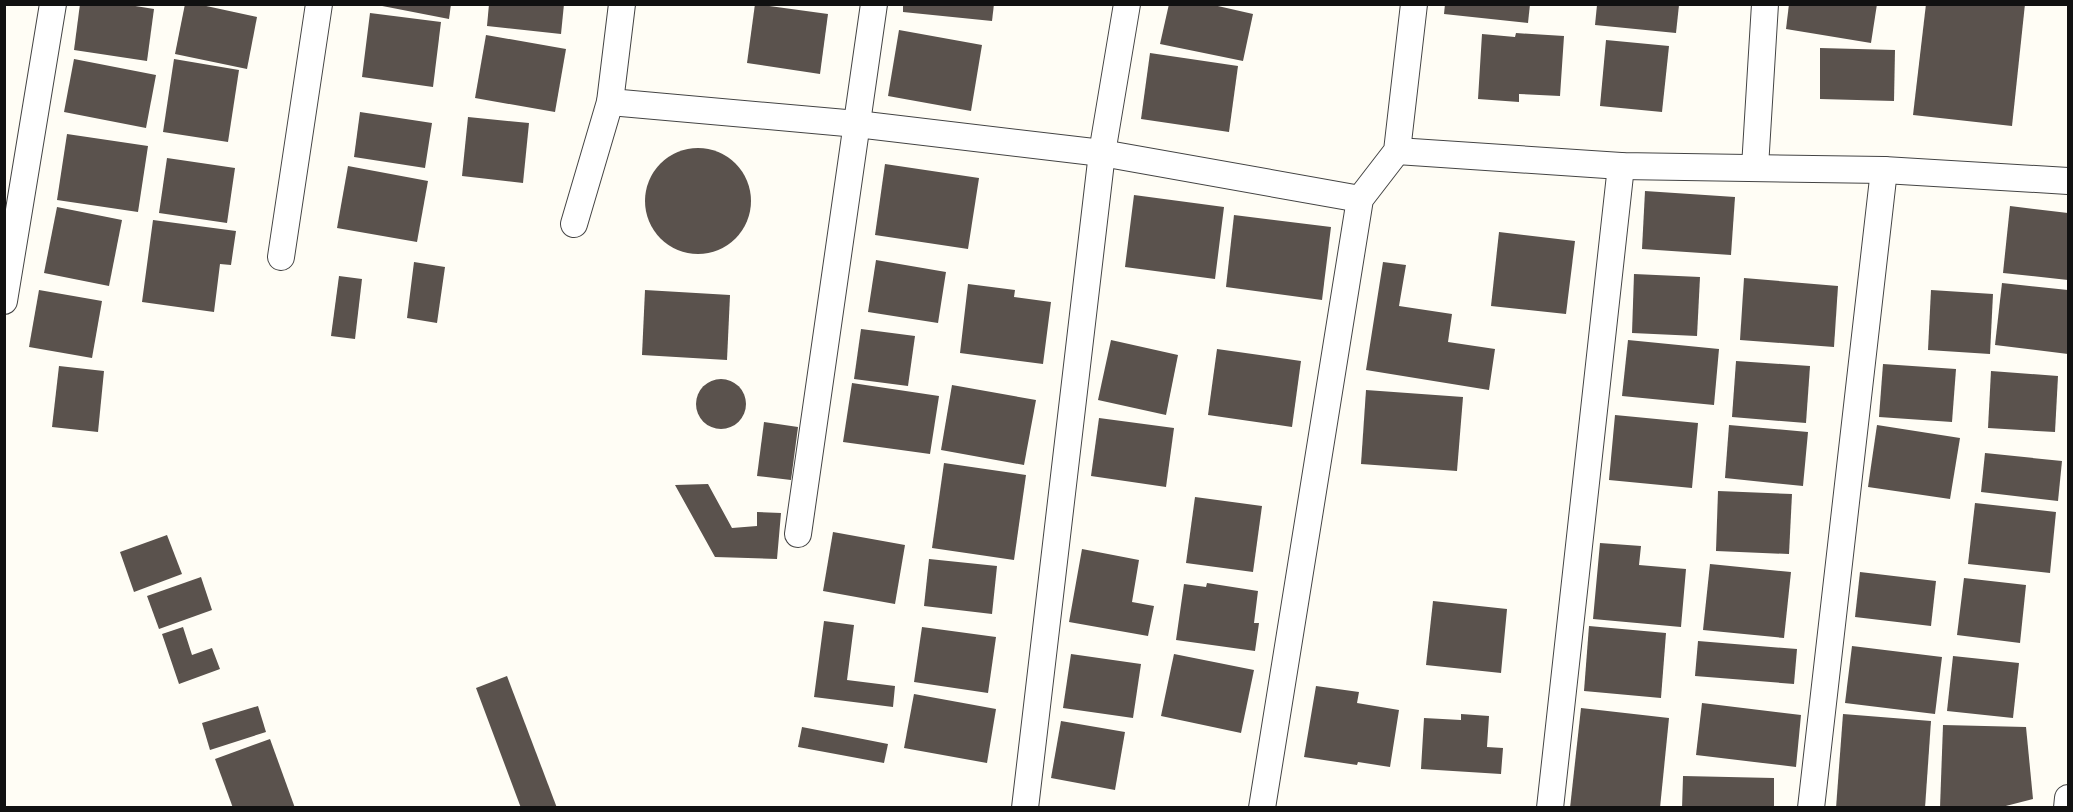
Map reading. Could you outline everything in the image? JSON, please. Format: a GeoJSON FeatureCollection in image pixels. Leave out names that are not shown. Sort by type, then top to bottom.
{"type":"FeatureCollection","features":[{"type":"Feature","properties":{"kind":"street"},"geometry":{"type":"LineString","coordinates":[[4,301],[52,4]]}},
{"type":"Feature","properties":{"kind":"street"},"geometry":{"type":"LineString","coordinates":[[280,257],[319,4]]}},
{"type":"Feature","properties":{"kind":"street"},"geometry":{"type":"LineString","coordinates":[[574,224],[610,102],[622,4]]}},
{"type":"Feature","properties":{"kind":"street"},"geometry":{"type":"LineString","coordinates":[[798,534],[874,4]]}},
{"type":"Feature","properties":{"kind":"street"},"geometry":{"type":"LineString","coordinates":[[1025,807],[1102,153],[1127,4]]}},
{"type":"Feature","properties":{"kind":"street"},"geometry":{"type":"LineString","coordinates":[[1263,807],[1360,199],[1396,151],[1414,4]]}},
{"type":"Feature","properties":{"kind":"street"},"geometry":{"type":"LineString","coordinates":[[1755,167],[1766,4]]}},
{"type":"Feature","properties":{"kind":"street"},"geometry":{"type":"LineString","coordinates":[[610,102],[858,124],[1102,153],[1360,199]]}},
{"type":"Feature","properties":{"kind":"street"},"geometry":{"type":"LineString","coordinates":[[1396,151],[1621,166],[1884,170],[2068,181]]}},
{"type":"Feature","properties":{"kind":"street"},"geometry":{"type":"LineString","coordinates":[[1550,807],[1621,166]]}},
{"type":"Feature","properties":{"kind":"street"},"geometry":{"type":"LineString","coordinates":[[1811,807],[1884,170]]}},
{"type":"Feature","properties":{"kind":"street"},"geometry":{"type":"LineString","coordinates":[[2067,807],[2068,798]]}},
{"type":"Feature","properties":{"kind":"building"},"geometry":{"type":"Polygon","coordinates":[[[80,4],[123,4],[154,9],[147,61],[74,50],[80,4]]]}},
{"type":"Feature","properties":{"kind":"building"},"geometry":{"type":"Polygon","coordinates":[[[185,4],[197,4],[257,17],[247,69],[175,54],[185,4]]]}},
{"type":"Feature","properties":{"kind":"building"},"geometry":{"type":"Polygon","coordinates":[[[372,4],[451,4],[449,19],[372,4]]]}},
{"type":"Feature","properties":{"kind":"building"},"geometry":{"type":"Polygon","coordinates":[[[489,4],[564,4],[561,34],[487,26],[489,4]]]}},
{"type":"Feature","properties":{"kind":"building"},"geometry":{"type":"Polygon","coordinates":[[[755,4],[828,14],[820,74],[747,63],[755,4]]]}},
{"type":"Feature","properties":{"kind":"building"},"geometry":{"type":"Polygon","coordinates":[[[903,4],[994,4],[992,21],[903,12],[903,4]]]}},
{"type":"Feature","properties":{"kind":"building"},"geometry":{"type":"Polygon","coordinates":[[[1169,4],[1209,4],[1253,14],[1243,61],[1160,44],[1169,4]]]}},
{"type":"Feature","properties":{"kind":"building"},"geometry":{"type":"Polygon","coordinates":[[[1445,4],[1530,4],[1528,23],[1444,14],[1445,4]]]}},
{"type":"Feature","properties":{"kind":"building"},"geometry":{"type":"Polygon","coordinates":[[[1789,4],[1877,4],[1871,43],[1786,29],[1789,4]]]}},
{"type":"Feature","properties":{"kind":"building"},"geometry":{"type":"Polygon","coordinates":[[[1926,4],[2025,4],[2012,126],[1913,115],[1926,4]]]}},
{"type":"Feature","properties":{"kind":"building"},"geometry":{"type":"Polygon","coordinates":[[[1597,5],[1679,5],[1676,33],[1595,25],[1597,5]]]}},
{"type":"Feature","properties":{"kind":"building"},"geometry":{"type":"Polygon","coordinates":[[[370,13],[441,22],[433,87],[362,77],[370,13]]]}},
{"type":"Feature","properties":{"kind":"building"},"geometry":{"type":"Polygon","coordinates":[[[899,30],[982,45],[971,111],[888,96],[899,30]]]}},
{"type":"Feature","properties":{"kind":"building"},"geometry":{"type":"Polygon","coordinates":[[[1516,33],[1564,36],[1560,96],[1519,94],[1519,102],[1478,99],[1482,34],[1515,37],[1516,33]]]}},
{"type":"Feature","properties":{"kind":"building"},"geometry":{"type":"Polygon","coordinates":[[[486,35],[566,49],[555,112],[475,98],[486,35]]]}},
{"type":"Feature","properties":{"kind":"building"},"geometry":{"type":"Polygon","coordinates":[[[1606,40],[1669,46],[1662,112],[1600,106],[1606,40]]]}},
{"type":"Feature","properties":{"kind":"building"},"geometry":{"type":"Polygon","coordinates":[[[1820,48],[1895,50],[1894,101],[1820,99],[1820,48]]]}},
{"type":"Feature","properties":{"kind":"building"},"geometry":{"type":"Polygon","coordinates":[[[1150,53],[1238,66],[1229,132],[1141,119],[1150,53]]]}},
{"type":"Feature","properties":{"kind":"building"},"geometry":{"type":"Polygon","coordinates":[[[74,59],[156,75],[146,128],[64,112],[74,59]]]}},
{"type":"Feature","properties":{"kind":"building"},"geometry":{"type":"Polygon","coordinates":[[[174,59],[239,70],[228,142],[163,132],[174,59]]]}},
{"type":"Feature","properties":{"kind":"building"},"geometry":{"type":"Polygon","coordinates":[[[360,112],[432,123],[425,168],[354,157],[360,112]]]}},
{"type":"Feature","properties":{"kind":"building"},"geometry":{"type":"Polygon","coordinates":[[[468,117],[529,123],[523,183],[462,176],[468,117]]]}},
{"type":"Feature","properties":{"kind":"building"},"geometry":{"type":"Polygon","coordinates":[[[67,134],[148,146],[138,212],[57,200],[67,134]]]}},
{"type":"Feature","properties":{"kind":"building"},"geometry":{"type":"Polygon","coordinates":[[[698,148],[718,152],[736,163],[747,181],[751,201],[747,221],[736,239],[718,250],[698,254],[678,250],[660,239],[649,221],[645,201],[649,181],[660,163],[678,152],[698,148]]]}},
{"type":"Feature","properties":{"kind":"building"},"geometry":{"type":"Polygon","coordinates":[[[167,158],[235,168],[227,223],[159,213],[167,158]]]}},
{"type":"Feature","properties":{"kind":"building"},"geometry":{"type":"Polygon","coordinates":[[[885,164],[979,178],[968,249],[875,235],[885,164]]]}},
{"type":"Feature","properties":{"kind":"building"},"geometry":{"type":"Polygon","coordinates":[[[348,166],[428,181],[417,242],[337,228],[348,166]]]}},
{"type":"Feature","properties":{"kind":"building"},"geometry":{"type":"Polygon","coordinates":[[[1645,191],[1735,197],[1731,255],[1642,249],[1645,191]]]}},
{"type":"Feature","properties":{"kind":"building"},"geometry":{"type":"Polygon","coordinates":[[[1134,195],[1224,207],[1215,279],[1125,267],[1134,195]]]}},
{"type":"Feature","properties":{"kind":"building"},"geometry":{"type":"Polygon","coordinates":[[[2010,206],[2068,213],[2068,280],[2003,273],[2010,206]]]}},
{"type":"Feature","properties":{"kind":"building"},"geometry":{"type":"Polygon","coordinates":[[[57,207],[122,220],[109,286],[44,273],[57,207]]]}},
{"type":"Feature","properties":{"kind":"building"},"geometry":{"type":"Polygon","coordinates":[[[1234,215],[1331,227],[1322,300],[1226,287],[1234,215]]]}},
{"type":"Feature","properties":{"kind":"building"},"geometry":{"type":"Polygon","coordinates":[[[153,220],[236,231],[231,265],[220,264],[214,312],[142,302],[153,220]]]}},
{"type":"Feature","properties":{"kind":"building"},"geometry":{"type":"Polygon","coordinates":[[[1499,232],[1575,241],[1566,314],[1491,306],[1499,232]]]}},
{"type":"Feature","properties":{"kind":"building"},"geometry":{"type":"Polygon","coordinates":[[[876,260],[946,272],[938,323],[868,312],[876,260]]]}},
{"type":"Feature","properties":{"kind":"building"},"geometry":{"type":"Polygon","coordinates":[[[414,262],[445,267],[437,323],[407,318],[414,262]]]}},
{"type":"Feature","properties":{"kind":"building"},"geometry":{"type":"Polygon","coordinates":[[[1383,262],[1406,265],[1399,306],[1452,314],[1448,342],[1495,349],[1489,390],[1366,370],[1383,262]]]}},
{"type":"Feature","properties":{"kind":"building"},"geometry":{"type":"Polygon","coordinates":[[[1634,274],[1700,277],[1697,336],[1632,333],[1634,274]]]}},
{"type":"Feature","properties":{"kind":"building"},"geometry":{"type":"Polygon","coordinates":[[[339,276],[362,279],[355,339],[331,336],[339,276]]]}},
{"type":"Feature","properties":{"kind":"building"},"geometry":{"type":"Polygon","coordinates":[[[1744,278],[1838,286],[1834,347],[1740,340],[1744,278]]]}},
{"type":"Feature","properties":{"kind":"building"},"geometry":{"type":"Polygon","coordinates":[[[2002,283],[2068,290],[2068,354],[1995,345],[2002,283]]]}},
{"type":"Feature","properties":{"kind":"building"},"geometry":{"type":"Polygon","coordinates":[[[968,284],[1015,290],[1014,297],[1051,302],[1043,364],[960,353],[968,284]]]}},
{"type":"Feature","properties":{"kind":"building"},"geometry":{"type":"Polygon","coordinates":[[[39,290],[102,301],[92,358],[29,347],[39,290]]]}},
{"type":"Feature","properties":{"kind":"building"},"geometry":{"type":"Polygon","coordinates":[[[645,290],[730,295],[727,360],[642,355],[645,290]]]}},
{"type":"Feature","properties":{"kind":"building"},"geometry":{"type":"Polygon","coordinates":[[[1931,290],[1993,294],[1990,354],[1928,350],[1931,290]]]}},
{"type":"Feature","properties":{"kind":"building"},"geometry":{"type":"Polygon","coordinates":[[[861,329],[915,336],[908,386],[854,379],[861,329]]]}},
{"type":"Feature","properties":{"kind":"building"},"geometry":{"type":"Polygon","coordinates":[[[1111,340],[1178,355],[1166,415],[1098,400],[1111,340]]]}},
{"type":"Feature","properties":{"kind":"building"},"geometry":{"type":"Polygon","coordinates":[[[1628,340],[1719,349],[1714,405],[1622,396],[1628,340]]]}},
{"type":"Feature","properties":{"kind":"building"},"geometry":{"type":"Polygon","coordinates":[[[1217,349],[1301,361],[1292,427],[1208,415],[1217,349]]]}},
{"type":"Feature","properties":{"kind":"building"},"geometry":{"type":"Polygon","coordinates":[[[1736,361],[1810,366],[1806,423],[1732,417],[1736,361]]]}},
{"type":"Feature","properties":{"kind":"building"},"geometry":{"type":"Polygon","coordinates":[[[1883,364],[1956,369],[1952,422],[1879,417],[1883,364]]]}},
{"type":"Feature","properties":{"kind":"building"},"geometry":{"type":"Polygon","coordinates":[[[59,366],[104,371],[98,432],[52,427],[59,366]]]}},
{"type":"Feature","properties":{"kind":"building"},"geometry":{"type":"Polygon","coordinates":[[[1991,371],[2058,376],[2055,432],[1988,428],[1991,371]]]}},
{"type":"Feature","properties":{"kind":"building"},"geometry":{"type":"Polygon","coordinates":[[[721,379],[739,386],[746,404],[739,422],[721,429],[703,422],[696,404],[703,386],[721,379]]]}},
{"type":"Feature","properties":{"kind":"building"},"geometry":{"type":"Polygon","coordinates":[[[852,383],[939,396],[930,454],[843,442],[852,383]]]}},
{"type":"Feature","properties":{"kind":"building"},"geometry":{"type":"Polygon","coordinates":[[[952,385],[1036,400],[1024,465],[941,450],[952,385]]]}},
{"type":"Feature","properties":{"kind":"building"},"geometry":{"type":"Polygon","coordinates":[[[1366,390],[1463,397],[1457,471],[1361,464],[1366,390]]]}},
{"type":"Feature","properties":{"kind":"building"},"geometry":{"type":"Polygon","coordinates":[[[1615,415],[1698,423],[1692,488],[1609,480],[1615,415]]]}},
{"type":"Feature","properties":{"kind":"building"},"geometry":{"type":"Polygon","coordinates":[[[1099,418],[1174,428],[1166,487],[1091,476],[1099,418]]]}},
{"type":"Feature","properties":{"kind":"building"},"geometry":{"type":"Polygon","coordinates":[[[764,422],[798,427],[791,480],[757,476],[764,422]]]}},
{"type":"Feature","properties":{"kind":"building"},"geometry":{"type":"Polygon","coordinates":[[[1729,425],[1808,432],[1803,486],[1725,478],[1729,425]]]}},
{"type":"Feature","properties":{"kind":"building"},"geometry":{"type":"Polygon","coordinates":[[[1877,425],[1960,438],[1950,499],[1868,487],[1877,425]]]}},
{"type":"Feature","properties":{"kind":"building"},"geometry":{"type":"Polygon","coordinates":[[[1985,453],[2062,461],[2058,501],[1981,492],[1985,453]]]}},
{"type":"Feature","properties":{"kind":"building"},"geometry":{"type":"Polygon","coordinates":[[[944,463],[1026,475],[1014,560],[932,548],[944,463]]]}},
{"type":"Feature","properties":{"kind":"building"},"geometry":{"type":"Polygon","coordinates":[[[708,484],[732,528],[757,526],[757,512],[781,513],[777,559],[715,557],[675,485],[708,484]]]}},
{"type":"Feature","properties":{"kind":"building"},"geometry":{"type":"Polygon","coordinates":[[[1718,491],[1792,494],[1789,554],[1716,551],[1718,491]]]}},
{"type":"Feature","properties":{"kind":"building"},"geometry":{"type":"Polygon","coordinates":[[[1195,497],[1262,506],[1253,572],[1186,563],[1195,497]]]}},
{"type":"Feature","properties":{"kind":"building"},"geometry":{"type":"Polygon","coordinates":[[[1975,503],[2056,512],[2050,573],[1968,564],[1975,503]]]}},
{"type":"Feature","properties":{"kind":"building"},"geometry":{"type":"Polygon","coordinates":[[[833,532],[905,545],[895,604],[823,591],[833,532]]]}},
{"type":"Feature","properties":{"kind":"building"},"geometry":{"type":"Polygon","coordinates":[[[167,535],[182,574],[134,592],[120,552],[167,535]]]}},
{"type":"Feature","properties":{"kind":"building"},"geometry":{"type":"Polygon","coordinates":[[[1600,543],[1641,546],[1639,565],[1686,569],[1681,627],[1593,619],[1600,543]]]}},
{"type":"Feature","properties":{"kind":"building"},"geometry":{"type":"Polygon","coordinates":[[[1082,549],[1139,560],[1132,602],[1154,606],[1148,636],[1069,622],[1082,549]]]}},
{"type":"Feature","properties":{"kind":"building"},"geometry":{"type":"Polygon","coordinates":[[[929,559],[997,566],[992,614],[924,606],[929,559]]]}},
{"type":"Feature","properties":{"kind":"building"},"geometry":{"type":"Polygon","coordinates":[[[1710,564],[1791,572],[1784,638],[1703,630],[1710,564]]]}},
{"type":"Feature","properties":{"kind":"building"},"geometry":{"type":"Polygon","coordinates":[[[1860,572],[1936,581],[1931,626],[1855,617],[1860,572]]]}},
{"type":"Feature","properties":{"kind":"building"},"geometry":{"type":"Polygon","coordinates":[[[201,577],[212,610],[159,629],[147,596],[201,577]]]}},
{"type":"Feature","properties":{"kind":"building"},"geometry":{"type":"Polygon","coordinates":[[[1964,578],[2026,585],[2020,643],[1957,635],[1964,578]]]}},
{"type":"Feature","properties":{"kind":"building"},"geometry":{"type":"Polygon","coordinates":[[[1207,583],[1258,591],[1254,623],[1259,623],[1255,651],[1176,640],[1184,584],[1206,587],[1207,583]]]}},
{"type":"Feature","properties":{"kind":"building"},"geometry":{"type":"Polygon","coordinates":[[[1433,601],[1507,609],[1501,673],[1426,665],[1433,601]]]}},
{"type":"Feature","properties":{"kind":"building"},"geometry":{"type":"Polygon","coordinates":[[[824,621],[854,625],[847,680],[895,686],[893,707],[814,697],[824,621]]]}},
{"type":"Feature","properties":{"kind":"building"},"geometry":{"type":"Polygon","coordinates":[[[1589,626],[1666,633],[1661,698],[1584,691],[1589,626]]]}},
{"type":"Feature","properties":{"kind":"building"},"geometry":{"type":"Polygon","coordinates":[[[183,627],[192,655],[212,648],[220,669],[179,684],[162,634],[183,627]]]}},
{"type":"Feature","properties":{"kind":"building"},"geometry":{"type":"Polygon","coordinates":[[[922,627],[996,637],[988,693],[914,682],[922,627]]]}},
{"type":"Feature","properties":{"kind":"building"},"geometry":{"type":"Polygon","coordinates":[[[1698,641],[1797,649],[1794,684],[1695,676],[1698,641]]]}},
{"type":"Feature","properties":{"kind":"building"},"geometry":{"type":"Polygon","coordinates":[[[1852,646],[1942,657],[1935,714],[1845,703],[1852,646]]]}},
{"type":"Feature","properties":{"kind":"building"},"geometry":{"type":"Polygon","coordinates":[[[1071,654],[1141,664],[1133,718],[1063,708],[1071,654]]]}},
{"type":"Feature","properties":{"kind":"building"},"geometry":{"type":"Polygon","coordinates":[[[1174,654],[1254,670],[1241,733],[1161,716],[1174,654]]]}},
{"type":"Feature","properties":{"kind":"building"},"geometry":{"type":"Polygon","coordinates":[[[1953,656],[2019,663],[2013,718],[1947,711],[1953,656]]]}},
{"type":"Feature","properties":{"kind":"building"},"geometry":{"type":"Polygon","coordinates":[[[507,676],[557,808],[521,808],[476,688],[507,676]]]}},
{"type":"Feature","properties":{"kind":"building"},"geometry":{"type":"Polygon","coordinates":[[[1316,686],[1359,692],[1357,703],[1399,710],[1390,767],[1358,762],[1357,765],[1304,757],[1316,686]]]}},
{"type":"Feature","properties":{"kind":"building"},"geometry":{"type":"Polygon","coordinates":[[[914,694],[996,709],[987,763],[904,748],[914,694]]]}},
{"type":"Feature","properties":{"kind":"building"},"geometry":{"type":"Polygon","coordinates":[[[1702,703],[1801,715],[1796,767],[1696,755],[1702,703]]]}},
{"type":"Feature","properties":{"kind":"building"},"geometry":{"type":"Polygon","coordinates":[[[258,706],[266,732],[210,750],[202,723],[258,706]]]}},
{"type":"Feature","properties":{"kind":"building"},"geometry":{"type":"Polygon","coordinates":[[[1581,708],[1669,718],[1660,808],[1570,808],[1581,708]]]}},
{"type":"Feature","properties":{"kind":"building"},"geometry":{"type":"Polygon","coordinates":[[[1461,714],[1489,716],[1487,747],[1503,748],[1501,774],[1421,769],[1424,718],[1461,720],[1461,714]]]}},
{"type":"Feature","properties":{"kind":"building"},"geometry":{"type":"Polygon","coordinates":[[[1843,714],[1931,721],[1925,808],[1836,808],[1843,714]]]}},
{"type":"Feature","properties":{"kind":"building"},"geometry":{"type":"Polygon","coordinates":[[[1061,721],[1125,732],[1115,790],[1051,778],[1061,721]]]}},
{"type":"Feature","properties":{"kind":"building"},"geometry":{"type":"Polygon","coordinates":[[[1943,725],[2026,727],[2033,799],[1998,808],[1940,808],[1943,725]]]}},
{"type":"Feature","properties":{"kind":"building"},"geometry":{"type":"Polygon","coordinates":[[[802,727],[888,744],[884,763],[798,747],[802,727]]]}},
{"type":"Feature","properties":{"kind":"building"},"geometry":{"type":"Polygon","coordinates":[[[270,739],[295,808],[233,808],[215,759],[270,739]]]}},
{"type":"Feature","properties":{"kind":"building"},"geometry":{"type":"Polygon","coordinates":[[[1683,776],[1774,778],[1774,808],[1682,808],[1683,776]]]}}]}
